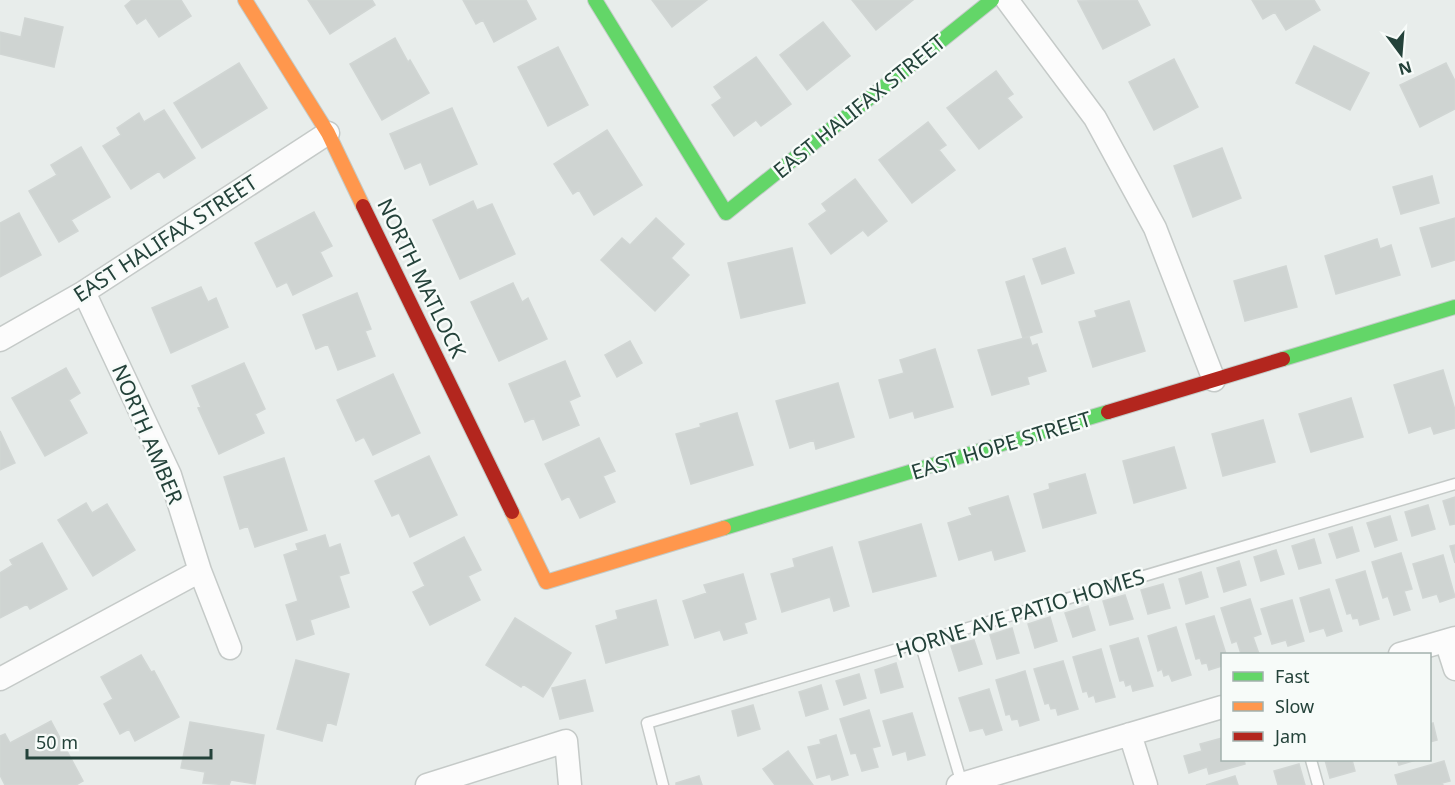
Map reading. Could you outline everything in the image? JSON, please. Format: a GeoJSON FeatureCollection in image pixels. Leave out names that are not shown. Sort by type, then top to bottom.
{"type":"FeatureCollection","features":[{"type":"Feature","properties":{"kind":"street","name":"NORTH MATLOCK"},"geometry":{"type":"LineString","coordinates":[[245,0],[328,133],[546,582]]}},
{"type":"Feature","properties":{"kind":"street","name":"EAST HALIFAX STREET"},"geometry":{"type":"LineString","coordinates":[[595,0],[726,213],[992,0]]}},
{"type":"Feature","properties":{"kind":"street"},"geometry":{"type":"LineString","coordinates":[[1007,0],[1095,118],[1155,228],[1214,380]]}},
{"type":"Feature","properties":{"kind":"street","name":"EAST HALIFAX STREET"},"geometry":{"type":"LineString","coordinates":[[0,340],[84,292],[328,133]]}},
{"type":"Feature","properties":{"kind":"street","name":"NORTH AMBER"},"geometry":{"type":"LineString","coordinates":[[84,292],[170,475],[200,571],[230,648]]}},
{"type":"Feature","properties":{"kind":"street","name":"EAST HOPE STREET"},"geometry":{"type":"LineString","coordinates":[[546,582],[1455,306]]}},
{"type":"Feature","properties":{"kind":"street"},"geometry":{"type":"LineString","coordinates":[[0,679],[200,571]]}},
{"type":"Feature","properties":{"kind":"street"},"geometry":{"type":"LineString","coordinates":[[1403,653],[1451,639],[1455,669]]}},
{"type":"Feature","properties":{"kind":"street"},"geometry":{"type":"LineString","coordinates":[[967,784],[1221,707]]}},
{"type":"Feature","properties":{"kind":"street"},"geometry":{"type":"LineString","coordinates":[[1130,734],[1146,785]]}},
{"type":"Feature","properties":{"kind":"street"},"geometry":{"type":"LineString","coordinates":[[435,784],[566,741],[570,785]]}},
{"type":"Feature","properties":{"kind":"lane","name":"HORNE AVE PATIO HOMES"},"geometry":{"type":"LineString","coordinates":[[663,785],[647,723],[1455,484]]}},
{"type":"Feature","properties":{"kind":"lane"},"geometry":{"type":"LineString","coordinates":[[920,642],[967,784]]}},
{"type":"Feature","properties":{"kind":"lane"},"geometry":{"type":"LineString","coordinates":[[1312,761],[1318,785]]}},
{"type":"Feature","properties":{"kind":"building"},"geometry":{"type":"Polygon","coordinates":[[[132,0],[181,0],[191,16],[159,37],[146,18],[137,24],[125,6],[132,0]]]}},
{"type":"Feature","properties":{"kind":"building"},"geometry":{"type":"Polygon","coordinates":[[[308,0],[372,0],[375,5],[330,34],[308,0]]]}},
{"type":"Feature","properties":{"kind":"building"},"geometry":{"type":"Polygon","coordinates":[[[463,0],[526,0],[536,19],[494,42],[483,20],[476,24],[463,0]]]}},
{"type":"Feature","properties":{"kind":"building"},"geometry":{"type":"Polygon","coordinates":[[[652,0],[707,0],[672,27],[652,0]]]}},
{"type":"Feature","properties":{"kind":"building"},"geometry":{"type":"Polygon","coordinates":[[[852,0],[913,0],[876,30],[852,0]]]}},
{"type":"Feature","properties":{"kind":"building"},"geometry":{"type":"Polygon","coordinates":[[[1137,0],[1150,25],[1103,49],[1078,1],[1137,0]]]}},
{"type":"Feature","properties":{"kind":"building"},"geometry":{"type":"Polygon","coordinates":[[[1252,0],[1314,0],[1320,10],[1286,30],[1275,12],[1263,19],[1252,0]]]}},
{"type":"Feature","properties":{"kind":"building"},"geometry":{"type":"Polygon","coordinates":[[[25,18],[63,27],[54,67],[0,54],[0,32],[21,37],[25,18]]]}},
{"type":"Feature","properties":{"kind":"building"},"geometry":{"type":"Polygon","coordinates":[[[823,22],[850,56],[807,90],[780,55],[823,22]]]}},
{"type":"Feature","properties":{"kind":"building"},"geometry":{"type":"Polygon","coordinates":[[[395,38],[429,93],[382,120],[350,64],[395,38]]]}},
{"type":"Feature","properties":{"kind":"building"},"geometry":{"type":"Polygon","coordinates":[[[1314,46],[1369,73],[1350,110],[1296,83],[1314,46]]]}},
{"type":"Feature","properties":{"kind":"building"},"geometry":{"type":"Polygon","coordinates":[[[558,47],[588,105],[548,126],[518,67],[558,47]]]}},
{"type":"Feature","properties":{"kind":"building"},"geometry":{"type":"Polygon","coordinates":[[[756,57],[791,104],[761,126],[756,120],[734,136],[712,105],[722,98],[714,87],[756,57]]]}},
{"type":"Feature","properties":{"kind":"building"},"geometry":{"type":"Polygon","coordinates":[[[1174,59],[1198,107],[1154,130],[1129,82],[1174,59]]]}},
{"type":"Feature","properties":{"kind":"building"},"geometry":{"type":"Polygon","coordinates":[[[239,63],[267,108],[202,148],[174,103],[239,63]]]}},
{"type":"Feature","properties":{"kind":"building"},"geometry":{"type":"Polygon","coordinates":[[[1446,63],[1455,81],[1455,109],[1420,127],[1400,85],[1446,63]]]}},
{"type":"Feature","properties":{"kind":"building"},"geometry":{"type":"Polygon","coordinates":[[[996,71],[1013,94],[1007,98],[1022,117],[979,149],[947,108],[996,71]]]}},
{"type":"Feature","properties":{"kind":"building"},"geometry":{"type":"Polygon","coordinates":[[[452,108],[477,164],[430,185],[421,162],[405,169],[390,134],[452,108]]]}},
{"type":"Feature","properties":{"kind":"building"},"geometry":{"type":"Polygon","coordinates":[[[164,110],[195,158],[164,178],[159,171],[131,189],[103,146],[121,135],[117,128],[139,113],[144,122],[164,110]]]}},
{"type":"Feature","properties":{"kind":"building"},"geometry":{"type":"Polygon","coordinates":[[[928,122],[946,145],[939,150],[955,170],[912,203],[879,160],[928,122]]]}},
{"type":"Feature","properties":{"kind":"building"},"geometry":{"type":"Polygon","coordinates":[[[607,130],[642,185],[594,215],[579,190],[573,194],[554,164],[607,130]]]}},
{"type":"Feature","properties":{"kind":"building"},"geometry":{"type":"Polygon","coordinates":[[[81,147],[110,197],[71,220],[78,231],[59,242],[29,191],[57,175],[51,165],[81,147]]]}},
{"type":"Feature","properties":{"kind":"building"},"geometry":{"type":"Polygon","coordinates":[[[1222,148],[1241,198],[1193,217],[1174,166],[1222,148]]]}},
{"type":"Feature","properties":{"kind":"building"},"geometry":{"type":"Polygon","coordinates":[[[1432,176],[1439,203],[1401,214],[1393,187],[1432,176]]]}},
{"type":"Feature","properties":{"kind":"building"},"geometry":{"type":"Polygon","coordinates":[[[855,179],[887,221],[868,236],[863,230],[831,254],[809,224],[827,211],[822,204],[855,179]]]}},
{"type":"Feature","properties":{"kind":"building"},"geometry":{"type":"Polygon","coordinates":[[[473,201],[477,210],[492,204],[515,254],[460,279],[433,220],[473,201]]]}},
{"type":"Feature","properties":{"kind":"building"},"geometry":{"type":"Polygon","coordinates":[[[314,212],[332,246],[320,252],[332,276],[293,295],[287,282],[277,287],[255,243],[314,212]]]}},
{"type":"Feature","properties":{"kind":"building"},"geometry":{"type":"Polygon","coordinates":[[[19,213],[41,255],[0,277],[0,223],[19,213]]]}},
{"type":"Feature","properties":{"kind":"building"},"geometry":{"type":"Polygon","coordinates":[[[656,218],[684,244],[671,258],[689,275],[655,311],[601,260],[622,238],[630,245],[656,218]]]}},
{"type":"Feature","properties":{"kind":"building"},"geometry":{"type":"Polygon","coordinates":[[[1455,218],[1455,260],[1432,267],[1420,228],[1455,218]]]}},
{"type":"Feature","properties":{"kind":"building"},"geometry":{"type":"Polygon","coordinates":[[[1377,239],[1380,249],[1391,245],[1400,275],[1336,294],[1325,256],[1377,239]]]}},
{"type":"Feature","properties":{"kind":"building"},"geometry":{"type":"Polygon","coordinates":[[[792,248],[805,303],[741,318],[728,263],[792,248]]]}},
{"type":"Feature","properties":{"kind":"building"},"geometry":{"type":"Polygon","coordinates":[[[1065,248],[1074,273],[1042,284],[1033,259],[1065,248]]]}},
{"type":"Feature","properties":{"kind":"building"},"geometry":{"type":"Polygon","coordinates":[[[1286,266],[1297,307],[1245,321],[1234,281],[1286,266]]]}},
{"type":"Feature","properties":{"kind":"building"},"geometry":{"type":"Polygon","coordinates":[[[1024,276],[1042,332],[1023,338],[1006,282],[1024,276]]]}},
{"type":"Feature","properties":{"kind":"building"},"geometry":{"type":"Polygon","coordinates":[[[513,283],[522,302],[528,298],[547,339],[499,361],[471,302],[513,283]]]}},
{"type":"Feature","properties":{"kind":"building"},"geometry":{"type":"Polygon","coordinates":[[[201,287],[208,302],[216,298],[228,327],[171,353],[152,308],[201,287]]]}},
{"type":"Feature","properties":{"kind":"building"},"geometry":{"type":"Polygon","coordinates":[[[357,293],[371,329],[365,331],[375,356],[338,370],[328,344],[316,349],[303,315],[357,293]]]}},
{"type":"Feature","properties":{"kind":"building"},"geometry":{"type":"Polygon","coordinates":[[[1129,301],[1145,351],[1093,367],[1079,322],[1097,317],[1095,311],[1129,301]]]}},
{"type":"Feature","properties":{"kind":"building"},"geometry":{"type":"Polygon","coordinates":[[[1029,337],[1032,346],[1037,344],[1046,371],[1027,377],[1029,384],[992,395],[978,350],[1029,337]]]}},
{"type":"Feature","properties":{"kind":"building"},"geometry":{"type":"Polygon","coordinates":[[[630,341],[642,363],[617,377],[605,355],[630,341]]]}},
{"type":"Feature","properties":{"kind":"building"},"geometry":{"type":"Polygon","coordinates":[[[935,349],[953,407],[915,418],[913,411],[890,418],[879,380],[904,373],[900,360],[935,349]]]}},
{"type":"Feature","properties":{"kind":"building"},"geometry":{"type":"Polygon","coordinates":[[[565,361],[580,396],[569,401],[579,425],[543,440],[534,418],[525,422],[509,384],[565,361]]]}},
{"type":"Feature","properties":{"kind":"building"},"geometry":{"type":"Polygon","coordinates":[[[244,363],[265,409],[255,414],[264,433],[219,454],[198,408],[201,407],[192,386],[244,363]]]}},
{"type":"Feature","properties":{"kind":"building"},"geometry":{"type":"Polygon","coordinates":[[[66,368],[80,393],[69,400],[87,433],[45,456],[12,398],[66,368]]]}},
{"type":"Feature","properties":{"kind":"building"},"geometry":{"type":"Polygon","coordinates":[[[1443,370],[1455,410],[1455,428],[1434,434],[1431,426],[1409,433],[1394,385],[1443,370]]]}},
{"type":"Feature","properties":{"kind":"building"},"geometry":{"type":"Polygon","coordinates":[[[393,374],[420,433],[373,455],[364,437],[356,441],[337,400],[393,374]]]}},
{"type":"Feature","properties":{"kind":"building"},"geometry":{"type":"Polygon","coordinates":[[[838,383],[854,437],[816,449],[814,440],[790,448],[776,401],[838,383]]]}},
{"type":"Feature","properties":{"kind":"building"},"geometry":{"type":"Polygon","coordinates":[[[1351,398],[1363,437],[1311,452],[1299,414],[1351,398]]]}},
{"type":"Feature","properties":{"kind":"building"},"geometry":{"type":"Polygon","coordinates":[[[737,413],[753,465],[691,484],[676,434],[737,413]]]}},
{"type":"Feature","properties":{"kind":"building"},"geometry":{"type":"Polygon","coordinates":[[[1263,420],[1275,462],[1223,476],[1212,434],[1263,420]]]}},
{"type":"Feature","properties":{"kind":"building"},"geometry":{"type":"Polygon","coordinates":[[[0,431],[15,463],[0,470],[0,431]]]}},
{"type":"Feature","properties":{"kind":"building"},"geometry":{"type":"Polygon","coordinates":[[[599,438],[615,471],[603,476],[615,502],[580,518],[569,496],[562,500],[545,464],[599,438]]]}},
{"type":"Feature","properties":{"kind":"building"},"geometry":{"type":"Polygon","coordinates":[[[1174,447],[1186,488],[1134,503],[1123,461],[1174,447]]]}},
{"type":"Feature","properties":{"kind":"building"},"geometry":{"type":"Polygon","coordinates":[[[429,456],[457,515],[410,537],[399,513],[392,516],[375,481],[429,456]]]}},
{"type":"Feature","properties":{"kind":"building"},"geometry":{"type":"Polygon","coordinates":[[[284,458],[307,530],[255,547],[248,526],[240,529],[224,477],[284,458]]]}},
{"type":"Feature","properties":{"kind":"building"},"geometry":{"type":"Polygon","coordinates":[[[1085,474],[1096,513],[1043,528],[1034,494],[1050,489],[1049,484],[1085,474]]]}},
{"type":"Feature","properties":{"kind":"building"},"geometry":{"type":"Polygon","coordinates":[[[1008,496],[1025,551],[995,560],[992,550],[959,560],[948,523],[972,515],[969,508],[1008,496]]]}},
{"type":"Feature","properties":{"kind":"building"},"geometry":{"type":"Polygon","coordinates":[[[1455,497],[1455,524],[1450,525],[1443,501],[1455,497]]]}},
{"type":"Feature","properties":{"kind":"building"},"geometry":{"type":"Polygon","coordinates":[[[86,503],[92,513],[107,504],[135,550],[93,576],[58,520],[86,503]]]}},
{"type":"Feature","properties":{"kind":"building"},"geometry":{"type":"Polygon","coordinates":[[[1428,505],[1435,529],[1412,536],[1405,512],[1428,505]]]}},
{"type":"Feature","properties":{"kind":"building"},"geometry":{"type":"Polygon","coordinates":[[[1390,516],[1397,540],[1375,547],[1367,523],[1390,516]]]}},
{"type":"Feature","properties":{"kind":"building"},"geometry":{"type":"Polygon","coordinates":[[[921,524],[936,576],[873,592],[859,542],[921,524]]]}},
{"type":"Feature","properties":{"kind":"building"},"geometry":{"type":"Polygon","coordinates":[[[1352,527],[1359,551],[1337,558],[1329,534],[1352,527]]]}},
{"type":"Feature","properties":{"kind":"building"},"geometry":{"type":"Polygon","coordinates":[[[325,535],[329,548],[340,544],[349,573],[339,576],[349,607],[310,620],[314,634],[297,640],[286,605],[298,601],[284,555],[298,550],[296,544],[325,535]]]}},
{"type":"Feature","properties":{"kind":"building"},"geometry":{"type":"Polygon","coordinates":[[[464,537],[481,570],[468,576],[480,600],[430,625],[413,592],[425,586],[414,563],[464,537]]]}},
{"type":"Feature","properties":{"kind":"building"},"geometry":{"type":"Polygon","coordinates":[[[1314,539],[1321,563],[1299,569],[1292,546],[1314,539]]]}},
{"type":"Feature","properties":{"kind":"building"},"geometry":{"type":"Polygon","coordinates":[[[42,543],[67,589],[30,609],[27,604],[0,618],[0,573],[13,565],[10,560],[42,543]]]}},
{"type":"Feature","properties":{"kind":"building"},"geometry":{"type":"Polygon","coordinates":[[[1455,545],[1455,563],[1450,546],[1455,545]]]}},
{"type":"Feature","properties":{"kind":"building"},"geometry":{"type":"Polygon","coordinates":[[[832,547],[849,606],[834,611],[830,597],[782,612],[771,574],[795,567],[793,559],[832,547]]]}},
{"type":"Feature","properties":{"kind":"building"},"geometry":{"type":"Polygon","coordinates":[[[1276,550],[1284,574],[1261,581],[1254,557],[1276,550]]]}},
{"type":"Feature","properties":{"kind":"building"},"geometry":{"type":"Polygon","coordinates":[[[1401,553],[1412,589],[1404,591],[1410,610],[1394,615],[1388,596],[1383,598],[1372,562],[1401,553]]]}},
{"type":"Feature","properties":{"kind":"building"},"geometry":{"type":"Polygon","coordinates":[[[1443,555],[1455,597],[1440,602],[1437,594],[1423,598],[1413,564],[1443,555]]]}},
{"type":"Feature","properties":{"kind":"building"},"geometry":{"type":"Polygon","coordinates":[[[1239,561],[1246,585],[1224,592],[1217,568],[1239,561]]]}},
{"type":"Feature","properties":{"kind":"building"},"geometry":{"type":"Polygon","coordinates":[[[1365,571],[1379,619],[1360,625],[1358,618],[1353,619],[1351,613],[1347,614],[1336,580],[1365,571]]]}},
{"type":"Feature","properties":{"kind":"building"},"geometry":{"type":"Polygon","coordinates":[[[1201,572],[1208,597],[1186,604],[1179,579],[1201,572]]]}},
{"type":"Feature","properties":{"kind":"building"},"geometry":{"type":"Polygon","coordinates":[[[743,574],[756,619],[744,623],[747,633],[724,640],[720,630],[695,638],[683,601],[707,593],[704,585],[743,574]]]}},
{"type":"Feature","properties":{"kind":"building"},"geometry":{"type":"Polygon","coordinates":[[[1163,584],[1170,608],[1148,614],[1141,590],[1163,584]]]}},
{"type":"Feature","properties":{"kind":"building"},"geometry":{"type":"Polygon","coordinates":[[[1329,589],[1342,631],[1327,636],[1324,628],[1310,632],[1300,598],[1329,589]]]}},
{"type":"Feature","properties":{"kind":"building"},"geometry":{"type":"Polygon","coordinates":[[[1125,595],[1133,619],[1110,625],[1103,601],[1125,595]]]}},
{"type":"Feature","properties":{"kind":"building"},"geometry":{"type":"Polygon","coordinates":[[[1250,599],[1261,634],[1253,637],[1259,653],[1241,653],[1237,641],[1232,643],[1221,608],[1250,599]]]}},
{"type":"Feature","properties":{"kind":"building"},"geometry":{"type":"Polygon","coordinates":[[[656,600],[668,645],[606,663],[596,626],[618,619],[616,611],[656,600]]]}},
{"type":"Feature","properties":{"kind":"building"},"geometry":{"type":"Polygon","coordinates":[[[1292,600],[1304,641],[1288,646],[1286,640],[1272,644],[1261,609],[1292,600]]]}},
{"type":"Feature","properties":{"kind":"building"},"geometry":{"type":"Polygon","coordinates":[[[1088,606],[1095,630],[1073,637],[1065,613],[1088,606]]]}},
{"type":"Feature","properties":{"kind":"building"},"geometry":{"type":"Polygon","coordinates":[[[1214,616],[1226,653],[1221,653],[1221,666],[1209,670],[1207,663],[1202,664],[1200,658],[1196,659],[1186,624],[1214,616]]]}},
{"type":"Feature","properties":{"kind":"building"},"geometry":{"type":"Polygon","coordinates":[[[1050,617],[1057,641],[1035,648],[1028,624],[1050,617]]]}},
{"type":"Feature","properties":{"kind":"building"},"geometry":{"type":"Polygon","coordinates":[[[515,618],[571,653],[543,697],[523,684],[521,687],[486,665],[515,618]]]}},
{"type":"Feature","properties":{"kind":"building"},"geometry":{"type":"Polygon","coordinates":[[[1176,627],[1191,675],[1172,681],[1169,674],[1164,676],[1162,669],[1158,671],[1148,636],[1176,627]]]}},
{"type":"Feature","properties":{"kind":"building"},"geometry":{"type":"Polygon","coordinates":[[[1012,628],[1019,653],[997,659],[990,635],[1012,628]]]}},
{"type":"Feature","properties":{"kind":"building"},"geometry":{"type":"Polygon","coordinates":[[[1138,638],[1153,686],[1133,691],[1131,684],[1126,686],[1124,680],[1120,681],[1110,646],[1138,638]]]}},
{"type":"Feature","properties":{"kind":"building"},"geometry":{"type":"Polygon","coordinates":[[[974,640],[982,664],[959,671],[951,646],[974,640]]]}},
{"type":"Feature","properties":{"kind":"building"},"geometry":{"type":"Polygon","coordinates":[[[1101,649],[1115,697],[1096,702],[1094,695],[1089,697],[1087,691],[1083,692],[1073,657],[1101,649]]]}},
{"type":"Feature","properties":{"kind":"building"},"geometry":{"type":"Polygon","coordinates":[[[141,655],[151,672],[154,671],[179,717],[135,741],[129,729],[120,734],[104,704],[113,699],[101,677],[141,655]]]}},
{"type":"Feature","properties":{"kind":"building"},"geometry":{"type":"Polygon","coordinates":[[[296,660],[349,674],[336,725],[327,722],[322,741],[277,729],[296,660]]]}},
{"type":"Feature","properties":{"kind":"building"},"geometry":{"type":"Polygon","coordinates":[[[1063,661],[1078,709],[1058,715],[1056,708],[1051,709],[1049,703],[1045,704],[1034,669],[1063,661]]]}},
{"type":"Feature","properties":{"kind":"building"},"geometry":{"type":"Polygon","coordinates":[[[896,663],[903,687],[881,693],[875,670],[896,663]]]}},
{"type":"Feature","properties":{"kind":"building"},"geometry":{"type":"Polygon","coordinates":[[[1025,671],[1039,720],[1020,726],[1018,719],[1012,720],[1010,714],[1006,715],[996,680],[1025,671]]]}},
{"type":"Feature","properties":{"kind":"building"},"geometry":{"type":"Polygon","coordinates":[[[859,674],[866,698],[844,705],[836,681],[859,674]]]}},
{"type":"Feature","properties":{"kind":"building"},"geometry":{"type":"Polygon","coordinates":[[[585,680],[593,711],[560,719],[552,688],[585,680]]]}},
{"type":"Feature","properties":{"kind":"building"},"geometry":{"type":"Polygon","coordinates":[[[821,685],[828,709],[806,716],[799,692],[821,685]]]}},
{"type":"Feature","properties":{"kind":"building"},"geometry":{"type":"Polygon","coordinates":[[[989,689],[1002,730],[986,735],[983,728],[970,731],[959,698],[989,689]]]}},
{"type":"Feature","properties":{"kind":"building"},"geometry":{"type":"Polygon","coordinates":[[[753,705],[760,729],[738,736],[732,711],[753,705]]]}},
{"type":"Feature","properties":{"kind":"building"},"geometry":{"type":"Polygon","coordinates":[[[869,710],[880,746],[872,748],[878,767],[862,771],[856,753],[851,754],[840,719],[869,710]]]}},
{"type":"Feature","properties":{"kind":"building"},"geometry":{"type":"Polygon","coordinates":[[[912,713],[925,755],[908,760],[906,751],[893,755],[883,721],[912,713]]]}},
{"type":"Feature","properties":{"kind":"building"},"geometry":{"type":"Polygon","coordinates":[[[51,721],[83,781],[76,785],[5,785],[0,775],[0,736],[5,734],[10,743],[51,721]]]}},
{"type":"Feature","properties":{"kind":"building"},"geometry":{"type":"Polygon","coordinates":[[[190,722],[264,735],[255,784],[231,780],[229,785],[203,783],[205,772],[181,768],[190,722]]]}},
{"type":"Feature","properties":{"kind":"building"},"geometry":{"type":"Polygon","coordinates":[[[1433,723],[1437,740],[1431,742],[1431,724],[1433,723]]]}},
{"type":"Feature","properties":{"kind":"building"},"geometry":{"type":"Polygon","coordinates":[[[836,735],[848,775],[832,780],[830,774],[817,778],[808,747],[821,744],[820,740],[836,735]]]}},
{"type":"Feature","properties":{"kind":"building"},"geometry":{"type":"Polygon","coordinates":[[[1221,738],[1221,761],[1244,761],[1245,764],[1209,774],[1207,767],[1189,773],[1184,756],[1202,751],[1200,744],[1221,738]]]}},
{"type":"Feature","properties":{"kind":"building"},"geometry":{"type":"Polygon","coordinates":[[[788,751],[813,785],[775,785],[763,769],[788,751]]]}},
{"type":"Feature","properties":{"kind":"building"},"geometry":{"type":"Polygon","coordinates":[[[1325,761],[1352,761],[1355,771],[1330,778],[1325,761]]]}},
{"type":"Feature","properties":{"kind":"building"},"geometry":{"type":"Polygon","coordinates":[[[1397,761],[1413,761],[1399,765],[1397,761]]]}},
{"type":"Feature","properties":{"kind":"building"},"geometry":{"type":"Polygon","coordinates":[[[1444,761],[1450,781],[1442,783],[1443,785],[1398,785],[1395,775],[1444,761]]]}},
{"type":"Feature","properties":{"kind":"building"},"geometry":{"type":"Polygon","coordinates":[[[1299,764],[1305,785],[1278,785],[1274,771],[1299,764]]]}},
{"type":"Feature","properties":{"kind":"building"},"geometry":{"type":"Polygon","coordinates":[[[699,776],[702,785],[676,785],[676,783],[699,776]]]}},
{"type":"Feature","properties":{"kind":"building"},"geometry":{"type":"Polygon","coordinates":[[[1235,776],[1238,785],[1206,785],[1235,776]]]}},
{"type":"Feature","properties":{"kind":"traffic: fast"},"geometry":{"type":"LineString","coordinates":[[595,0],[726,213],[992,0]]}},
{"type":"Feature","properties":{"kind":"traffic: fast"},"geometry":{"type":"LineString","coordinates":[[1283,359],[1455,307]]}},
{"type":"Feature","properties":{"kind":"traffic: fast"},"geometry":{"type":"LineString","coordinates":[[724,528],[1108,412]]}},
{"type":"Feature","properties":{"kind":"traffic: slow"},"geometry":{"type":"LineString","coordinates":[[245,0],[328,133],[363,206]]}},
{"type":"Feature","properties":{"kind":"traffic: slow"},"geometry":{"type":"LineString","coordinates":[[512,512],[546,582],[724,528]]}},
{"type":"Feature","properties":{"kind":"traffic: jam"},"geometry":{"type":"LineString","coordinates":[[363,206],[512,512]]}},
{"type":"Feature","properties":{"kind":"traffic: jam"},"geometry":{"type":"LineString","coordinates":[[1108,412],[1283,359]]}}]}
